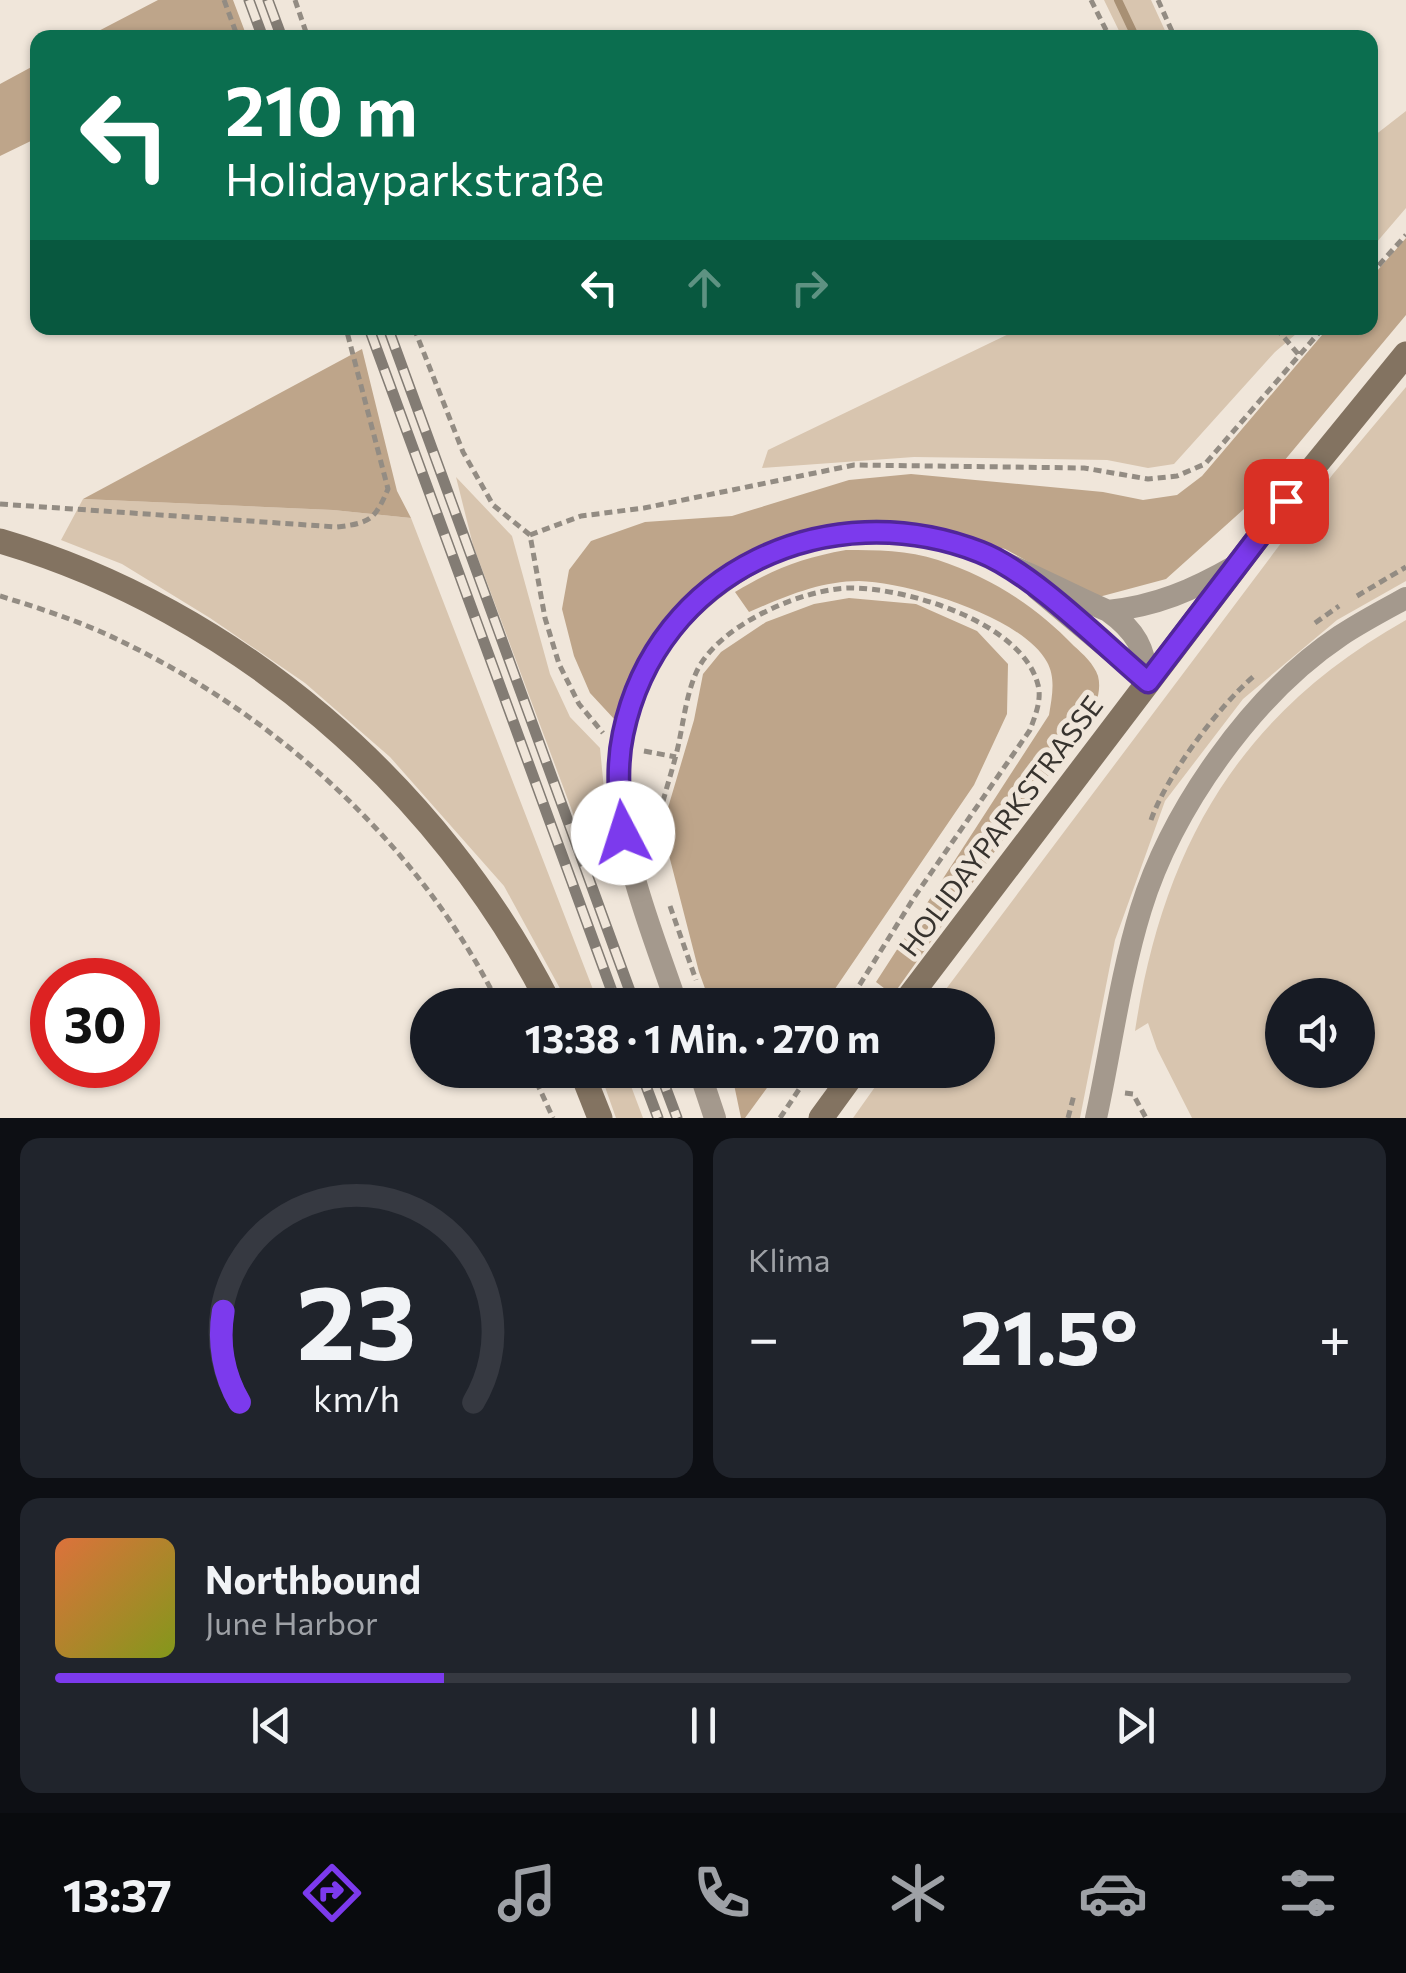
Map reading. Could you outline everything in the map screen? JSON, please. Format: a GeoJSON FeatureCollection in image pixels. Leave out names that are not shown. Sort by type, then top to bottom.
{"type":"FeatureCollection","features":[{"type":"Feature","properties":{"kind":"main road","name":"HOLIDAYPARKSTRASSE"},"geometry":{"type":"LineString","coordinates":[[915,988],[1237,565],[1406,354]]}},
{"type":"Feature","properties":{"kind":"main road"},"geometry":{"type":"LineString","coordinates":[[0,541],[110,582],[159,607],[233,652],[324,718],[396,786],[454,854],[510,933],[541,988]]}},
{"type":"Feature","properties":{"kind":"main road"},"geometry":{"type":"LineString","coordinates":[[588,1088],[600,1118]]}},
{"type":"Feature","properties":{"kind":"main road"},"geometry":{"type":"LineString","coordinates":[[822,1118],[843,1088]]}},
{"type":"Feature","properties":{"kind":"street"},"geometry":{"type":"LineString","coordinates":[[672,988],[623,833],[618,773],[622,746],[644,675],[677,622],[719,583],[768,553],[822,536],[883,530],[944,540],[983,553],[1108,611],[1137,636],[1146,660],[1148,682]]}},
{"type":"Feature","properties":{"kind":"street"},"geometry":{"type":"LineString","coordinates":[[1108,611],[1176,597],[1237,565]]}},
{"type":"Feature","properties":{"kind":"street"},"geometry":{"type":"LineString","coordinates":[[1015,570],[1148,682]]}},
{"type":"Feature","properties":{"kind":"street"},"geometry":{"type":"LineString","coordinates":[[1096,1118],[1142,908],[1171,836],[1192,798],[1244,725],[1306,663],[1338,637],[1406,598]]}},
{"type":"Feature","properties":{"kind":"street"},"geometry":{"type":"LineString","coordinates":[[705,1088],[715,1118]]}},
{"type":"Feature","properties":{"kind":"path"},"geometry":{"type":"LineString","coordinates":[[224,0],[235,30]]}},
{"type":"Feature","properties":{"kind":"path"},"geometry":{"type":"LineString","coordinates":[[295,0],[305,30]]}},
{"type":"Feature","properties":{"kind":"path"},"geometry":{"type":"LineString","coordinates":[[1091,0],[1106,30]]}},
{"type":"Feature","properties":{"kind":"path"},"geometry":{"type":"LineString","coordinates":[[1158,0],[1172,30]]}},
{"type":"Feature","properties":{"kind":"path"},"geometry":{"type":"LineString","coordinates":[[1378,265],[1406,234]]}},
{"type":"Feature","properties":{"kind":"path"},"geometry":{"type":"LineString","coordinates":[[0,504],[337,528],[364,524],[378,512],[388,488],[348,335]]}},
{"type":"Feature","properties":{"kind":"path"},"geometry":{"type":"LineString","coordinates":[[417,335],[463,452],[493,504],[530,536],[545,618],[559,664],[586,716],[622,746],[676,758]]}},
{"type":"Feature","properties":{"kind":"path"},"geometry":{"type":"LineString","coordinates":[[1282,335],[1299,356]]}},
{"type":"Feature","properties":{"kind":"path"},"geometry":{"type":"LineString","coordinates":[[530,536],[581,516],[644,508],[854,465],[1084,468],[1148,480],[1177,476],[1205,464],[1317,335]]}},
{"type":"Feature","properties":{"kind":"path"},"geometry":{"type":"LineString","coordinates":[[662,881],[655,837],[660,804],[676,758],[696,671],[712,650],[744,622],[818,594],[846,588],[880,589],[964,616],[993,631],[1019,651],[1039,688],[1038,707],[1030,730],[857,988]]}},
{"type":"Feature","properties":{"kind":"path"},"geometry":{"type":"LineString","coordinates":[[0,596],[107,634],[150,657],[224,700],[308,763],[394,849],[459,933],[490,988]]}},
{"type":"Feature","properties":{"kind":"path"},"geometry":{"type":"LineString","coordinates":[[667,898],[698,986]]}},
{"type":"Feature","properties":{"kind":"path"},"geometry":{"type":"LineString","coordinates":[[1068,1118],[1078,1082]]}},
{"type":"Feature","properties":{"kind":"path"},"geometry":{"type":"LineString","coordinates":[[539,1088],[553,1118]]}},
{"type":"Feature","properties":{"kind":"path"},"geometry":{"type":"LineString","coordinates":[[780,1118],[800,1088]]}},
{"type":"Feature","properties":{"kind":"shaded area"},"geometry":{"type":"Polygon","coordinates":[[[158,0],[233,0],[244,30],[100,30],[158,0]]]}},
{"type":"Feature","properties":{"kind":"shaded area"},"geometry":{"type":"Polygon","coordinates":[[[1104,0],[1151,0],[1165,30],[1119,30],[1104,0]]]}},
{"type":"Feature","properties":{"kind":"shaded area"},"geometry":{"type":"Polygon","coordinates":[[[30,68],[30,141],[0,156],[0,84],[30,68]]]}},
{"type":"Feature","properties":{"kind":"shaded area"},"geometry":{"type":"Polygon","coordinates":[[[1406,111],[1406,208],[1378,241],[1378,133],[1406,111]]]}},
{"type":"Feature","properties":{"kind":"shaded area"},"geometry":{"type":"Polygon","coordinates":[[[1406,238],[1406,315],[1244,509],[1166,579],[1095,598],[1005,549],[904,524],[733,566],[616,721],[590,693],[574,656],[562,609],[569,570],[591,541],[645,522],[732,516],[849,480],[911,474],[1103,492],[1143,500],[1177,495],[1202,476],[1322,335],[1378,335],[1378,270],[1406,238]]]}},
{"type":"Feature","properties":{"kind":"shaded area"},"geometry":{"type":"Polygon","coordinates":[[[1006,335],[1295,335],[1174,464],[1148,468],[1107,460],[914,457],[762,468],[768,450],[1006,335]]]}},
{"type":"Feature","properties":{"kind":"shaded area"},"geometry":{"type":"Polygon","coordinates":[[[362,349],[397,491],[411,518],[333,510],[83,499],[362,349]]]}},
{"type":"Feature","properties":{"kind":"shaded area"},"geometry":{"type":"Polygon","coordinates":[[[1406,387],[1406,581],[1337,620],[1243,699],[1165,801],[1115,940],[1080,1118],[853,1118],[874,1088],[995,1088],[995,988],[947,988],[1333,474],[1406,387]]]}},
{"type":"Feature","properties":{"kind":"shaded area"},"geometry":{"type":"Polygon","coordinates":[[[456,477],[512,536],[550,674],[570,717],[600,748],[611,862],[593,867],[473,545],[456,477]]]}},
{"type":"Feature","properties":{"kind":"shaded area"},"geometry":{"type":"Polygon","coordinates":[[[83,499],[333,510],[411,518],[592,988],[560,988],[504,886],[390,757],[305,683],[122,564],[61,540],[83,499]]]}},
{"type":"Feature","properties":{"kind":"shaded area"},"geometry":{"type":"Polygon","coordinates":[[[846,550],[892,551],[957,567],[1028,606],[1091,663],[1099,682],[1088,720],[898,988],[884,988],[876,982],[1049,715],[1050,668],[1034,646],[1014,630],[962,605],[906,588],[859,581],[830,584],[749,612],[735,592],[788,565],[846,550]]]}},
{"type":"Feature","properties":{"kind":"shaded area"},"geometry":{"type":"Polygon","coordinates":[[[849,598],[916,604],[977,631],[1008,664],[1007,714],[974,785],[836,988],[705,988],[662,828],[694,720],[703,674],[721,652],[766,622],[814,604],[849,598]]]}},
{"type":"Feature","properties":{"kind":"shaded area"},"geometry":{"type":"Polygon","coordinates":[[[1406,620],[1406,1118],[1192,1118],[1148,1023],[1135,1031],[1148,964],[1166,902],[1189,844],[1219,791],[1255,742],[1298,697],[1348,657],[1406,620]]]}},
{"type":"Feature","properties":{"kind":"shaded area"},"geometry":{"type":"Polygon","coordinates":[[[605,1088],[632,1088],[643,1118],[616,1118],[605,1088]]]}},
{"type":"Feature","properties":{"kind":"shaded area"},"geometry":{"type":"Polygon","coordinates":[[[735,1088],[767,1088],[745,1118],[741,1118],[735,1088]]]}},
{"type":"Feature","properties":{"kind":"waterway"},"geometry":{"type":"LineString","coordinates":[[1118,0],[1132,30]]}},
{"type":"Feature","properties":{"kind":"railway"},"geometry":{"type":"LineString","coordinates":[[249,0],[260,30]]}},
{"type":"Feature","properties":{"kind":"railway"},"geometry":{"type":"LineString","coordinates":[[268,0],[279,30]]}},
{"type":"Feature","properties":{"kind":"railway"},"geometry":{"type":"LineString","coordinates":[[372,335],[611,988]]}},
{"type":"Feature","properties":{"kind":"railway"},"geometry":{"type":"LineString","coordinates":[[391,335],[629,988]]}},
{"type":"Feature","properties":{"kind":"railway"},"geometry":{"type":"LineString","coordinates":[[647,1088],[658,1118]]}},
{"type":"Feature","properties":{"kind":"railway"},"geometry":{"type":"LineString","coordinates":[[666,1088],[677,1118]]}},
{"type":"Feature","properties":{"kind":"route"},"geometry":{"type":"LineString","coordinates":[[623,833],[618,773],[624,732],[644,675],[677,622],[719,583],[768,553],[822,536],[883,530],[944,540],[983,553],[1015,570],[1148,682],[1286,501]]}}]}
